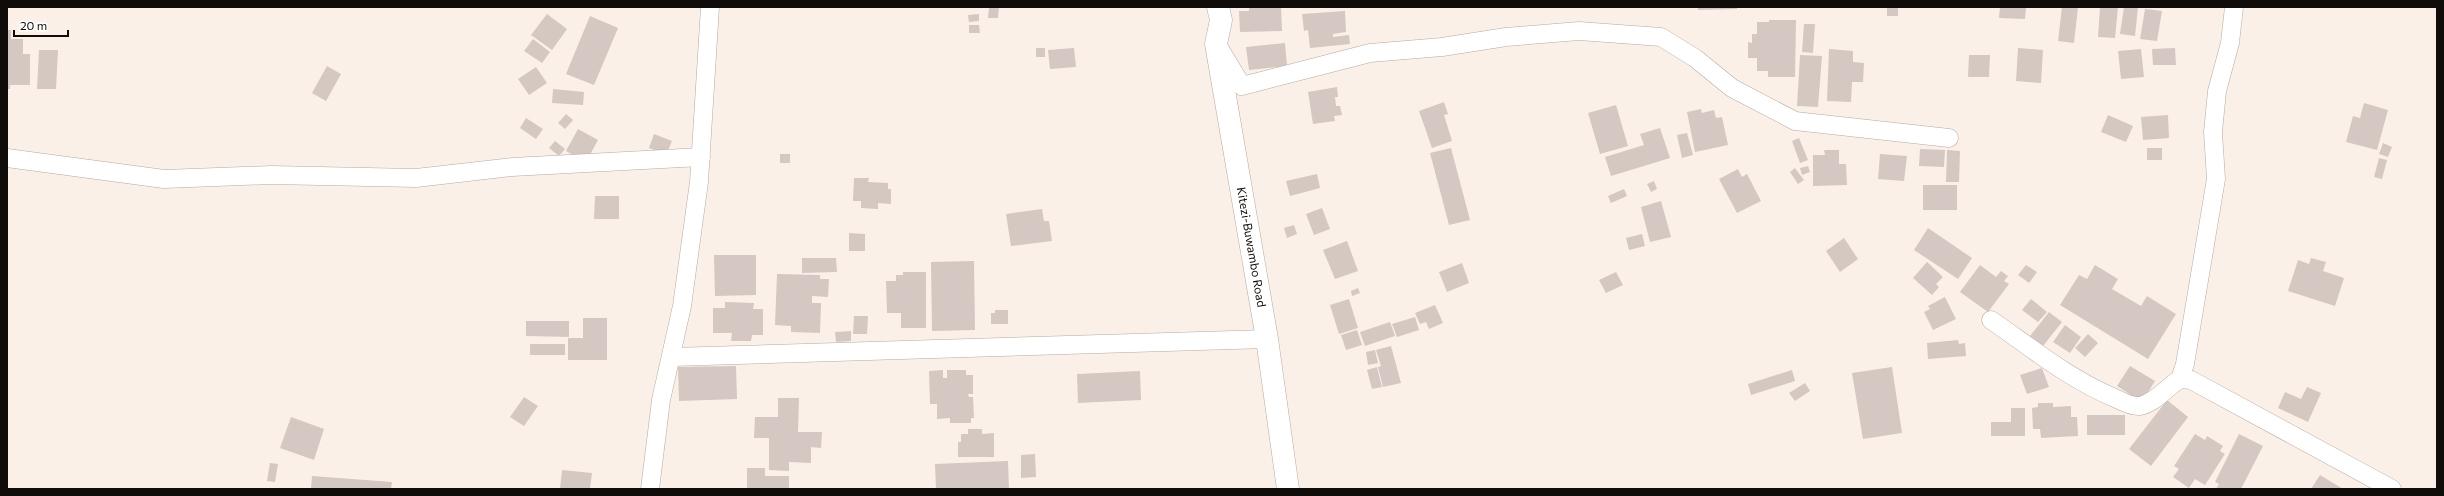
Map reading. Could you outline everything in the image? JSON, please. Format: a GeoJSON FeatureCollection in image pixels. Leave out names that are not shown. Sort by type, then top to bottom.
{"type":"FeatureCollection","features":[{"type":"Feature","properties":{"kind":"street"},"geometry":{"type":"LineString","coordinates":[[650,489],[661,400],[682,306],[701,158],[710,7]]}},
{"type":"Feature","properties":{"kind":"street","name":"Kitezi-Buwambo Road"},"geometry":{"type":"LineString","coordinates":[[1218,7],[1221,20],[1216,44],[1267,339],[1288,489]]}},
{"type":"Feature","properties":{"kind":"street"},"geometry":{"type":"LineString","coordinates":[[1991,320],[2061,370],[2087,386],[2123,402],[2139,406],[2150,402],[2180,379],[2185,364],[2216,179],[2213,132],[2217,91],[2230,43],[2234,7]]}},
{"type":"Feature","properties":{"kind":"street"},"geometry":{"type":"LineString","coordinates":[[1216,44],[1242,86],[1370,53],[1442,47],[1506,37],[1579,31],[1661,36],[1695,58],[1732,88],[1795,121],[1950,138]]}},
{"type":"Feature","properties":{"kind":"street"},"geometry":{"type":"LineString","coordinates":[[7,158],[164,178],[270,175],[416,178],[512,167],[701,158]]}},
{"type":"Feature","properties":{"kind":"street"},"geometry":{"type":"LineString","coordinates":[[671,357],[1267,339]]}},
{"type":"Feature","properties":{"kind":"street"},"geometry":{"type":"LineString","coordinates":[[2180,379],[2191,380],[2392,489]]}},
{"type":"Feature","properties":{"kind":"building"},"geometry":{"type":"Polygon","coordinates":[[[989,7],[999,7],[998,18],[988,18],[989,7]]]}},
{"type":"Feature","properties":{"kind":"building"},"geometry":{"type":"Polygon","coordinates":[[[1249,7],[1281,7],[1282,31],[1240,32],[1239,11],[1249,11],[1249,7]]]}},
{"type":"Feature","properties":{"kind":"building"},"geometry":{"type":"Polygon","coordinates":[[[1698,7],[1737,7],[1737,9],[1698,10],[1698,7]]]}},
{"type":"Feature","properties":{"kind":"building"},"geometry":{"type":"Polygon","coordinates":[[[1887,7],[1898,7],[1898,16],[1887,16],[1887,7]]]}},
{"type":"Feature","properties":{"kind":"building"},"geometry":{"type":"Polygon","coordinates":[[[2000,7],[2026,7],[2025,19],[1999,18],[2000,7]]]}},
{"type":"Feature","properties":{"kind":"building"},"geometry":{"type":"Polygon","coordinates":[[[2062,7],[2078,7],[2074,43],[2058,41],[2062,7]]]}},
{"type":"Feature","properties":{"kind":"building"},"geometry":{"type":"Polygon","coordinates":[[[2100,7],[2118,7],[2115,38],[2098,37],[2100,7]]]}},
{"type":"Feature","properties":{"kind":"building"},"geometry":{"type":"Polygon","coordinates":[[[2124,7],[2138,7],[2135,36],[2120,34],[2124,7]]]}},
{"type":"Feature","properties":{"kind":"building"},"geometry":{"type":"Polygon","coordinates":[[[2145,9],[2162,11],[2157,41],[2140,39],[2145,9]]]}},
{"type":"Feature","properties":{"kind":"building"},"geometry":{"type":"Polygon","coordinates":[[[1345,11],[1346,32],[1333,34],[1333,37],[1349,35],[1350,44],[1310,48],[1308,30],[1304,31],[1302,14],[1345,11]]]}},
{"type":"Feature","properties":{"kind":"building"},"geometry":{"type":"Polygon","coordinates":[[[547,14],[567,29],[552,50],[531,35],[547,14]]]}},
{"type":"Feature","properties":{"kind":"building"},"geometry":{"type":"Polygon","coordinates":[[[979,14],[979,21],[969,22],[968,15],[979,14]]]}},
{"type":"Feature","properties":{"kind":"building"},"geometry":{"type":"Polygon","coordinates":[[[590,16],[618,28],[594,85],[566,74],[590,16]]]}},
{"type":"Feature","properties":{"kind":"building"},"geometry":{"type":"Polygon","coordinates":[[[1769,20],[1796,20],[1795,77],[1768,77],[1768,71],[1757,71],[1757,58],[1748,58],[1748,42],[1752,43],[1752,34],[1757,34],[1757,22],[1769,22],[1769,20]]]}},
{"type":"Feature","properties":{"kind":"building"},"geometry":{"type":"Polygon","coordinates":[[[1804,24],[1815,24],[1813,53],[1802,52],[1804,24]]]}},
{"type":"Feature","properties":{"kind":"building"},"geometry":{"type":"Polygon","coordinates":[[[969,25],[979,25],[980,33],[969,33],[969,25]]]}},
{"type":"Feature","properties":{"kind":"building"},"geometry":{"type":"Polygon","coordinates":[[[7,30],[11,30],[11,39],[23,39],[23,54],[30,54],[30,85],[10,85],[10,89],[7,89],[7,30]]]}},
{"type":"Feature","properties":{"kind":"building"},"geometry":{"type":"Polygon","coordinates":[[[533,39],[550,52],[542,63],[524,51],[533,39]]]}},
{"type":"Feature","properties":{"kind":"building"},"geometry":{"type":"Polygon","coordinates":[[[1285,43],[1287,66],[1249,70],[1246,47],[1285,43]]]}},
{"type":"Feature","properties":{"kind":"building"},"geometry":{"type":"Polygon","coordinates":[[[1036,48],[1045,48],[1045,57],[1036,57],[1036,48]]]}},
{"type":"Feature","properties":{"kind":"building"},"geometry":{"type":"Polygon","coordinates":[[[1074,48],[1076,67],[1050,69],[1048,50],[1074,48]]]}},
{"type":"Feature","properties":{"kind":"building"},"geometry":{"type":"Polygon","coordinates":[[[2018,48],[2043,50],[2041,83],[2016,81],[2018,48]]]}},
{"type":"Feature","properties":{"kind":"building"},"geometry":{"type":"Polygon","coordinates":[[[2175,48],[2176,65],[2153,65],[2152,49],[2175,48]]]}},
{"type":"Feature","properties":{"kind":"building"},"geometry":{"type":"Polygon","coordinates":[[[1829,49],[1853,51],[1853,62],[1864,63],[1863,82],[1852,82],[1851,102],[1827,101],[1829,49]]]}},
{"type":"Feature","properties":{"kind":"building"},"geometry":{"type":"Polygon","coordinates":[[[2141,49],[2144,77],[2121,79],[2118,51],[2141,49]]]}},
{"type":"Feature","properties":{"kind":"building"},"geometry":{"type":"Polygon","coordinates":[[[39,50],[58,50],[56,89],[37,89],[39,50]]]}},
{"type":"Feature","properties":{"kind":"building"},"geometry":{"type":"Polygon","coordinates":[[[1800,55],[1822,56],[1818,107],[1797,106],[1800,55]]]}},
{"type":"Feature","properties":{"kind":"building"},"geometry":{"type":"Polygon","coordinates":[[[1969,55],[1990,55],[1989,77],[1968,77],[1969,55]]]}},
{"type":"Feature","properties":{"kind":"building"},"geometry":{"type":"Polygon","coordinates":[[[327,66],[341,74],[326,101],[312,93],[327,66]]]}},
{"type":"Feature","properties":{"kind":"building"},"geometry":{"type":"Polygon","coordinates":[[[536,67],[547,83],[529,95],[518,79],[536,67]]]}},
{"type":"Feature","properties":{"kind":"building"},"geometry":{"type":"Polygon","coordinates":[[[1337,87],[1338,97],[1335,97],[1336,106],[1340,106],[1342,115],[1334,116],[1335,121],[1313,124],[1308,92],[1337,87]]]}},
{"type":"Feature","properties":{"kind":"building"},"geometry":{"type":"Polygon","coordinates":[[[553,89],[584,92],[583,105],[552,103],[553,89]]]}},
{"type":"Feature","properties":{"kind":"building"},"geometry":{"type":"Polygon","coordinates":[[[1444,102],[1448,114],[1444,115],[1452,141],[1432,148],[1419,111],[1444,102]]]}},
{"type":"Feature","properties":{"kind":"building"},"geometry":{"type":"Polygon","coordinates":[[[2364,103],[2388,110],[2377,150],[2346,142],[2353,116],[2360,118],[2364,103]]]}},
{"type":"Feature","properties":{"kind":"building"},"geometry":{"type":"Polygon","coordinates":[[[1616,105],[1628,146],[1600,154],[1588,113],[1616,105]]]}},
{"type":"Feature","properties":{"kind":"building"},"geometry":{"type":"Polygon","coordinates":[[[1701,109],[1702,113],[1714,110],[1716,118],[1722,117],[1728,145],[1695,152],[1687,112],[1701,109]]]}},
{"type":"Feature","properties":{"kind":"building"},"geometry":{"type":"Polygon","coordinates":[[[566,114],[573,120],[565,129],[558,123],[566,114]]]}},
{"type":"Feature","properties":{"kind":"building"},"geometry":{"type":"Polygon","coordinates":[[[2108,115],[2133,126],[2126,142],[2101,132],[2108,115]]]}},
{"type":"Feature","properties":{"kind":"building"},"geometry":{"type":"Polygon","coordinates":[[[2168,115],[2169,138],[2143,140],[2141,117],[2168,115]]]}},
{"type":"Feature","properties":{"kind":"building"},"geometry":{"type":"Polygon","coordinates":[[[526,118],[543,129],[536,139],[520,128],[526,118]]]}},
{"type":"Feature","properties":{"kind":"building"},"geometry":{"type":"Polygon","coordinates":[[[1660,128],[1670,158],[1611,176],[1605,157],[1644,145],[1640,134],[1660,128]]]}},
{"type":"Feature","properties":{"kind":"building"},"geometry":{"type":"Polygon","coordinates":[[[578,129],[598,140],[586,162],[566,151],[578,129]]]}},
{"type":"Feature","properties":{"kind":"building"},"geometry":{"type":"Polygon","coordinates":[[[1687,133],[1693,155],[1682,158],[1677,135],[1687,133]]]}},
{"type":"Feature","properties":{"kind":"building"},"geometry":{"type":"Polygon","coordinates":[[[654,134],[672,141],[666,155],[649,148],[654,134]]]}},
{"type":"Feature","properties":{"kind":"building"},"geometry":{"type":"Polygon","coordinates":[[[1799,138],[1808,160],[1800,163],[1792,141],[1799,138]]]}},
{"type":"Feature","properties":{"kind":"building"},"geometry":{"type":"Polygon","coordinates":[[[555,141],[565,149],[559,156],[549,148],[555,141]]]}},
{"type":"Feature","properties":{"kind":"building"},"geometry":{"type":"Polygon","coordinates":[[[2383,143],[2392,147],[2388,157],[2379,154],[2383,143]]]}},
{"type":"Feature","properties":{"kind":"building"},"geometry":{"type":"Polygon","coordinates":[[[1451,148],[1470,220],[1449,225],[1430,153],[1451,148]]]}},
{"type":"Feature","properties":{"kind":"building"},"geometry":{"type":"Polygon","coordinates":[[[2147,148],[2162,148],[2162,160],[2147,160],[2147,148]]]}},
{"type":"Feature","properties":{"kind":"building"},"geometry":{"type":"Polygon","coordinates":[[[1920,149],[1945,150],[1944,167],[1919,166],[1920,149]]]}},
{"type":"Feature","properties":{"kind":"building"},"geometry":{"type":"Polygon","coordinates":[[[1824,150],[1839,150],[1839,164],[1846,164],[1847,185],[1813,186],[1813,155],[1825,155],[1824,150]]]}},
{"type":"Feature","properties":{"kind":"building"},"geometry":{"type":"Polygon","coordinates":[[[1947,150],[1960,151],[1959,182],[1946,182],[1947,150]]]}},
{"type":"Feature","properties":{"kind":"building"},"geometry":{"type":"Polygon","coordinates":[[[780,154],[790,154],[790,163],[780,163],[780,154]]]}},
{"type":"Feature","properties":{"kind":"building"},"geometry":{"type":"Polygon","coordinates":[[[1880,154],[1907,156],[1904,181],[1878,179],[1880,154]]]}},
{"type":"Feature","properties":{"kind":"building"},"geometry":{"type":"Polygon","coordinates":[[[2379,158],[2387,160],[2382,179],[2374,177],[2379,158]]]}},
{"type":"Feature","properties":{"kind":"building"},"geometry":{"type":"Polygon","coordinates":[[[1808,166],[1810,172],[1802,175],[1800,168],[1808,166]]]}},
{"type":"Feature","properties":{"kind":"building"},"geometry":{"type":"Polygon","coordinates":[[[1795,168],[1804,180],[1798,184],[1790,172],[1795,168]]]}},
{"type":"Feature","properties":{"kind":"building"},"geometry":{"type":"Polygon","coordinates":[[[1738,169],[1742,177],[1747,174],[1761,201],[1737,213],[1719,179],[1738,169]]]}},
{"type":"Feature","properties":{"kind":"building"},"geometry":{"type":"Polygon","coordinates":[[[1317,174],[1320,188],[1290,196],[1286,181],[1317,174]]]}},
{"type":"Feature","properties":{"kind":"building"},"geometry":{"type":"Polygon","coordinates":[[[854,178],[869,178],[868,182],[888,183],[888,189],[891,189],[891,204],[878,203],[878,209],[861,208],[861,201],[853,201],[854,178]]]}},
{"type":"Feature","properties":{"kind":"building"},"geometry":{"type":"Polygon","coordinates":[[[1654,181],[1657,189],[1651,192],[1647,184],[1654,181]]]}},
{"type":"Feature","properties":{"kind":"building"},"geometry":{"type":"Polygon","coordinates":[[[1923,185],[1957,185],[1957,210],[1923,210],[1923,185]]]}},
{"type":"Feature","properties":{"kind":"building"},"geometry":{"type":"Polygon","coordinates":[[[1624,189],[1627,196],[1611,203],[1608,196],[1624,189]]]}},
{"type":"Feature","properties":{"kind":"building"},"geometry":{"type":"Polygon","coordinates":[[[595,196],[619,196],[619,219],[594,219],[595,196]]]}},
{"type":"Feature","properties":{"kind":"building"},"geometry":{"type":"Polygon","coordinates":[[[1661,201],[1671,237],[1650,242],[1641,207],[1661,201]]]}},
{"type":"Feature","properties":{"kind":"building"},"geometry":{"type":"Polygon","coordinates":[[[1322,208],[1330,229],[1314,235],[1306,214],[1322,208]]]}},
{"type":"Feature","properties":{"kind":"building"},"geometry":{"type":"Polygon","coordinates":[[[1042,209],[1044,221],[1049,221],[1052,241],[1011,246],[1006,214],[1042,209]]]}},
{"type":"Feature","properties":{"kind":"building"},"geometry":{"type":"Polygon","coordinates":[[[1294,225],[1297,234],[1287,238],[1284,228],[1294,225]]]}},
{"type":"Feature","properties":{"kind":"building"},"geometry":{"type":"Polygon","coordinates":[[[1928,228],[1972,258],[1958,279],[1914,250],[1928,228]]]}},
{"type":"Feature","properties":{"kind":"building"},"geometry":{"type":"Polygon","coordinates":[[[849,233],[865,234],[865,251],[849,251],[849,233]]]}},
{"type":"Feature","properties":{"kind":"building"},"geometry":{"type":"Polygon","coordinates":[[[1642,234],[1645,246],[1629,250],[1626,238],[1642,234]]]}},
{"type":"Feature","properties":{"kind":"building"},"geometry":{"type":"Polygon","coordinates":[[[1844,238],[1858,259],[1840,272],[1826,251],[1844,238]]]}},
{"type":"Feature","properties":{"kind":"building"},"geometry":{"type":"Polygon","coordinates":[[[1347,241],[1358,271],[1335,279],[1323,250],[1347,241]]]}},
{"type":"Feature","properties":{"kind":"building"},"geometry":{"type":"Polygon","coordinates":[[[714,255],[756,255],[756,295],[715,296],[714,255]]]}},
{"type":"Feature","properties":{"kind":"building"},"geometry":{"type":"Polygon","coordinates":[[[802,258],[836,258],[837,272],[802,273],[802,258]]]}},
{"type":"Feature","properties":{"kind":"building"},"geometry":{"type":"Polygon","coordinates":[[[2311,258],[2326,262],[2323,271],[2344,278],[2335,306],[2288,291],[2298,260],[2309,264],[2311,258]]]}},
{"type":"Feature","properties":{"kind":"building"},"geometry":{"type":"Polygon","coordinates":[[[974,261],[975,330],[932,331],[931,262],[974,261]]]}},
{"type":"Feature","properties":{"kind":"building"},"geometry":{"type":"Polygon","coordinates":[[[1927,262],[1943,277],[1936,284],[1939,287],[1932,295],[1913,278],[1927,262]]]}},
{"type":"Feature","properties":{"kind":"building"},"geometry":{"type":"Polygon","coordinates":[[[1462,263],[1469,283],[1447,292],[1439,272],[1462,263]]]}},
{"type":"Feature","properties":{"kind":"building"},"geometry":{"type":"Polygon","coordinates":[[[1980,265],[1996,277],[2001,271],[2008,276],[2004,281],[2009,284],[1988,312],[1960,292],[1980,265]]]}},
{"type":"Feature","properties":{"kind":"building"},"geometry":{"type":"Polygon","coordinates":[[[2026,265],[2037,272],[2029,283],[2018,275],[2026,265]]]}},
{"type":"Feature","properties":{"kind":"building"},"geometry":{"type":"Polygon","coordinates":[[[2095,265],[2118,279],[2112,289],[2141,306],[2147,296],[2176,314],[2148,359],[2060,305],[2079,275],[2087,279],[2095,265]]]}},
{"type":"Feature","properties":{"kind":"building"},"geometry":{"type":"Polygon","coordinates":[[[903,272],[926,272],[926,328],[901,328],[901,313],[887,313],[886,281],[896,281],[896,275],[903,275],[903,272]]]}},
{"type":"Feature","properties":{"kind":"building"},"geometry":{"type":"Polygon","coordinates":[[[1616,272],[1623,285],[1606,293],[1599,280],[1616,272]]]}},
{"type":"Feature","properties":{"kind":"building"},"geometry":{"type":"Polygon","coordinates":[[[777,274],[820,275],[820,279],[829,279],[828,297],[812,296],[812,303],[821,303],[820,333],[791,332],[791,326],[775,325],[777,274]]]}},
{"type":"Feature","properties":{"kind":"building"},"geometry":{"type":"Polygon","coordinates":[[[1358,288],[1360,293],[1352,296],[1351,291],[1358,288]]]}},
{"type":"Feature","properties":{"kind":"building"},"geometry":{"type":"Polygon","coordinates":[[[1945,297],[1956,319],[1933,330],[1924,312],[1930,309],[1928,306],[1945,297]]]}},
{"type":"Feature","properties":{"kind":"building"},"geometry":{"type":"Polygon","coordinates":[[[1349,299],[1358,328],[1339,334],[1330,305],[1349,299]]]}},
{"type":"Feature","properties":{"kind":"building"},"geometry":{"type":"Polygon","coordinates":[[[2031,299],[2047,312],[2038,322],[2022,310],[2031,299]]]}},
{"type":"Feature","properties":{"kind":"building"},"geometry":{"type":"Polygon","coordinates":[[[725,302],[754,303],[753,309],[763,309],[763,335],[752,335],[751,341],[731,341],[732,333],[713,333],[713,308],[725,308],[725,302]]]}},
{"type":"Feature","properties":{"kind":"building"},"geometry":{"type":"Polygon","coordinates":[[[1435,305],[1443,323],[1429,329],[1426,322],[1420,324],[1415,313],[1435,305]]]}},
{"type":"Feature","properties":{"kind":"building"},"geometry":{"type":"Polygon","coordinates":[[[995,310],[1008,310],[1008,324],[991,324],[991,313],[995,313],[995,310]]]}},
{"type":"Feature","properties":{"kind":"building"},"geometry":{"type":"Polygon","coordinates":[[[2049,312],[2062,322],[2043,346],[2030,336],[2049,312]]]}},
{"type":"Feature","properties":{"kind":"building"},"geometry":{"type":"Polygon","coordinates":[[[854,316],[868,316],[867,334],[853,334],[854,316]]]}},
{"type":"Feature","properties":{"kind":"building"},"geometry":{"type":"Polygon","coordinates":[[[1415,317],[1419,330],[1397,337],[1392,324],[1415,317]]]}},
{"type":"Feature","properties":{"kind":"building"},"geometry":{"type":"Polygon","coordinates":[[[583,318],[607,318],[607,360],[568,360],[568,338],[583,338],[583,318]]]}},
{"type":"Feature","properties":{"kind":"building"},"geometry":{"type":"Polygon","coordinates":[[[526,321],[569,321],[569,337],[526,336],[526,321]]]}},
{"type":"Feature","properties":{"kind":"building"},"geometry":{"type":"Polygon","coordinates":[[[1390,322],[1395,336],[1365,346],[1360,332],[1390,322]]]}},
{"type":"Feature","properties":{"kind":"building"},"geometry":{"type":"Polygon","coordinates":[[[2065,325],[2081,337],[2070,353],[2053,342],[2065,325]]]}},
{"type":"Feature","properties":{"kind":"building"},"geometry":{"type":"Polygon","coordinates":[[[1357,330],[1362,345],[1346,350],[1341,335],[1357,330]]]}},
{"type":"Feature","properties":{"kind":"building"},"geometry":{"type":"Polygon","coordinates":[[[851,331],[851,341],[836,342],[835,332],[851,331]]]}},
{"type":"Feature","properties":{"kind":"building"},"geometry":{"type":"Polygon","coordinates":[[[2088,334],[2098,343],[2085,357],[2075,348],[2088,334]]]}},
{"type":"Feature","properties":{"kind":"building"},"geometry":{"type":"Polygon","coordinates":[[[1958,340],[1959,344],[1965,343],[1966,356],[1928,359],[1927,343],[1958,340]]]}},
{"type":"Feature","properties":{"kind":"building"},"geometry":{"type":"Polygon","coordinates":[[[530,344],[565,344],[565,355],[530,355],[530,344]]]}},
{"type":"Feature","properties":{"kind":"building"},"geometry":{"type":"Polygon","coordinates":[[[1391,346],[1401,383],[1383,387],[1378,367],[1381,366],[1376,350],[1391,346]]]}},
{"type":"Feature","properties":{"kind":"building"},"geometry":{"type":"Polygon","coordinates":[[[1375,350],[1378,363],[1368,365],[1366,352],[1375,350]]]}},
{"type":"Feature","properties":{"kind":"building"},"geometry":{"type":"Polygon","coordinates":[[[736,366],[737,399],[679,401],[678,367],[736,366]]]}},
{"type":"Feature","properties":{"kind":"building"},"geometry":{"type":"Polygon","coordinates":[[[2130,366],[2155,381],[2142,402],[2117,386],[2130,366]]]}},
{"type":"Feature","properties":{"kind":"building"},"geometry":{"type":"Polygon","coordinates":[[[1377,367],[1382,387],[1372,389],[1367,370],[1377,367]]]}},
{"type":"Feature","properties":{"kind":"building"},"geometry":{"type":"Polygon","coordinates":[[[1892,367],[1902,433],[1863,439],[1852,373],[1892,367]]]}},
{"type":"Feature","properties":{"kind":"building"},"geometry":{"type":"Polygon","coordinates":[[[2042,368],[2049,387],[2027,394],[2020,375],[2042,368]]]}},
{"type":"Feature","properties":{"kind":"building"},"geometry":{"type":"Polygon","coordinates":[[[943,370],[943,378],[947,378],[947,370],[966,370],[966,375],[973,375],[973,394],[968,394],[969,397],[973,397],[974,418],[971,418],[971,423],[950,423],[950,418],[937,419],[937,404],[930,404],[929,371],[943,370]]]}},
{"type":"Feature","properties":{"kind":"building"},"geometry":{"type":"Polygon","coordinates":[[[1792,370],[1795,381],[1751,395],[1748,384],[1792,370]]]}},
{"type":"Feature","properties":{"kind":"building"},"geometry":{"type":"Polygon","coordinates":[[[1140,371],[1141,400],[1078,403],[1077,374],[1140,371]]]}},
{"type":"Feature","properties":{"kind":"building"},"geometry":{"type":"Polygon","coordinates":[[[1805,383],[1810,391],[1795,401],[1789,393],[1805,383]]]}},
{"type":"Feature","properties":{"kind":"building"},"geometry":{"type":"Polygon","coordinates":[[[2307,387],[2321,393],[2308,422],[2278,408],[2285,392],[2301,399],[2307,387]]]}},
{"type":"Feature","properties":{"kind":"building"},"geometry":{"type":"Polygon","coordinates":[[[524,397],[538,406],[524,426],[510,417],[524,397]]]}},
{"type":"Feature","properties":{"kind":"building"},"geometry":{"type":"Polygon","coordinates":[[[778,398],[799,398],[798,432],[822,432],[821,448],[811,447],[811,463],[789,462],[789,471],[769,470],[769,438],[754,438],[755,417],[778,417],[778,398]]]}},
{"type":"Feature","properties":{"kind":"building"},"geometry":{"type":"Polygon","coordinates":[[[2167,400],[2188,417],[2151,466],[2129,449],[2167,400]]]}},
{"type":"Feature","properties":{"kind":"building"},"geometry":{"type":"Polygon","coordinates":[[[2038,403],[2053,403],[2053,407],[2071,406],[2071,417],[2077,417],[2078,436],[2041,438],[2040,429],[2033,429],[2032,408],[2038,407],[2038,403]]]}},
{"type":"Feature","properties":{"kind":"building"},"geometry":{"type":"Polygon","coordinates":[[[2011,408],[2025,408],[2025,436],[1991,436],[1991,422],[2011,422],[2011,408]]]}},
{"type":"Feature","properties":{"kind":"building"},"geometry":{"type":"Polygon","coordinates":[[[2087,415],[2125,415],[2125,435],[2087,435],[2087,415]]]}},
{"type":"Feature","properties":{"kind":"building"},"geometry":{"type":"Polygon","coordinates":[[[291,417],[324,429],[314,460],[280,448],[291,417]]]}},
{"type":"Feature","properties":{"kind":"building"},"geometry":{"type":"Polygon","coordinates":[[[968,429],[982,429],[982,434],[994,433],[994,457],[958,457],[958,442],[961,442],[961,434],[968,434],[968,429]]]}},
{"type":"Feature","properties":{"kind":"building"},"geometry":{"type":"Polygon","coordinates":[[[2195,434],[2205,440],[2207,436],[2223,446],[2220,451],[2225,454],[2205,485],[2195,479],[2189,488],[2173,477],[2179,469],[2174,466],[2195,434]]]}},
{"type":"Feature","properties":{"kind":"building"},"geometry":{"type":"Polygon","coordinates":[[[2239,434],[2263,446],[2241,489],[2216,489],[2219,484],[2215,482],[2239,434]]]}},
{"type":"Feature","properties":{"kind":"building"},"geometry":{"type":"Polygon","coordinates":[[[1035,454],[1036,477],[1021,478],[1021,455],[1035,454]]]}},
{"type":"Feature","properties":{"kind":"building"},"geometry":{"type":"Polygon","coordinates":[[[1008,461],[1009,489],[936,489],[935,464],[1008,461]]]}},
{"type":"Feature","properties":{"kind":"building"},"geometry":{"type":"Polygon","coordinates":[[[270,463],[278,464],[275,482],[267,481],[270,463]]]}},
{"type":"Feature","properties":{"kind":"building"},"geometry":{"type":"Polygon","coordinates":[[[747,468],[765,468],[765,476],[789,476],[789,489],[747,489],[747,468]]]}},
{"type":"Feature","properties":{"kind":"building"},"geometry":{"type":"Polygon","coordinates":[[[562,470],[592,473],[590,489],[560,489],[562,470]]]}},
{"type":"Feature","properties":{"kind":"building"},"geometry":{"type":"Polygon","coordinates":[[[2320,475],[2343,489],[2311,489],[2320,475]]]}},
{"type":"Feature","properties":{"kind":"building"},"geometry":{"type":"Polygon","coordinates":[[[312,476],[392,482],[391,489],[311,489],[312,476]]]}}]}
